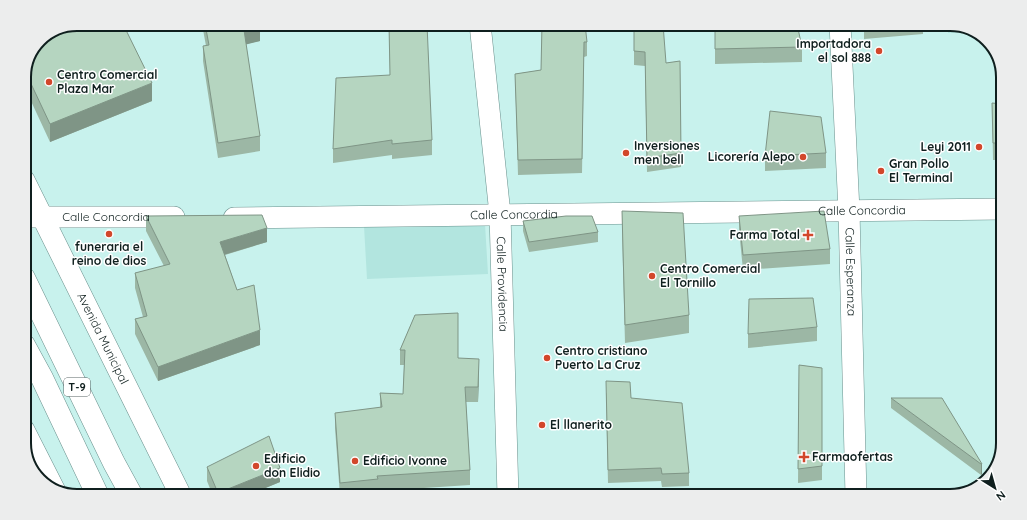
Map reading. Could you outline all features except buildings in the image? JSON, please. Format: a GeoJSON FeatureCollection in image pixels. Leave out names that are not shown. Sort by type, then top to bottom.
{"type":"FeatureCollection","features":[{"type":"Feature","properties":{"kind":"highway","name":"T-9"},"geometry":{"type":"LineString","coordinates":[[31,292],[128,489]]}},
{"type":"Feature","properties":{"kind":"highway","name":"T-9"},"geometry":{"type":"LineString","coordinates":[[31,358],[95,489]]}},
{"type":"Feature","properties":{"kind":"street","name":"Calle Providencia"},"geometry":{"type":"LineString","coordinates":[[481,31],[500,214],[508,489]]}},
{"type":"Feature","properties":{"kind":"street","name":"Calle Esperanza"},"geometry":{"type":"LineString","coordinates":[[840,31],[849,212],[856,489]]}},
{"type":"Feature","properties":{"kind":"street","name":"Avenida Municipal"},"geometry":{"type":"LineString","coordinates":[[31,206],[34,217],[178,489]]}},
{"type":"Feature","properties":{"kind":"street","name":"Calle Concordia"},"geometry":{"type":"LineString","coordinates":[[215,218],[996,209]]}},
{"type":"Feature","properties":{"kind":"street","name":"Calle Concordia"},"geometry":{"type":"LineString","coordinates":[[34,217],[192,218]]}},
{"type":"Feature","properties":{"kind":"street"},"geometry":{"type":"LineString","coordinates":[[31,444],[49,480]]}},
{"type":"Feature","properties":{"kind":"shaded area"},"geometry":{"type":"Polygon","coordinates":[[[948,31],[961,33],[948,33],[948,31]]]}},
{"type":"Feature","properties":{"kind":"shaded area"},"geometry":{"type":"Polygon","coordinates":[[[485,224],[488,274],[367,279],[364,226],[485,224]]]}},
{"type":"Feature","properties":{"kind":"place","name":"Importadora el sol 888"},"geometry":{"type":"Point","coordinates":[879,51]}},
{"type":"Feature","properties":{"kind":"place","name":"Centro Comercial Plaza Mar"},"geometry":{"type":"Point","coordinates":[49,82]}},
{"type":"Feature","properties":{"kind":"place","name":"Leyi 2011"},"geometry":{"type":"Point","coordinates":[979,147]}},
{"type":"Feature","properties":{"kind":"place","name":"Inversiones men bell"},"geometry":{"type":"Point","coordinates":[626,153]}},
{"type":"Feature","properties":{"kind":"place","name":"Licorería Alepo"},"geometry":{"type":"Point","coordinates":[803,157]}},
{"type":"Feature","properties":{"kind":"place","name":"Gran Pollo El Terminal"},"geometry":{"type":"Point","coordinates":[881,171]}},
{"type":"Feature","properties":{"kind":"place","name":"funeraria el reino de dios"},"geometry":{"type":"Point","coordinates":[109,234]}},
{"type":"Feature","properties":{"kind":"place","name":"Farma Total"},"geometry":{"type":"Point","coordinates":[808,235]}},
{"type":"Feature","properties":{"kind":"place","name":"Centro Comercial El Tornillo"},"geometry":{"type":"Point","coordinates":[652,276]}},
{"type":"Feature","properties":{"kind":"place","name":"Centro cristiano Puerto La Cruz"},"geometry":{"type":"Point","coordinates":[547,358]}},
{"type":"Feature","properties":{"kind":"place","name":"El llanerito"},"geometry":{"type":"Point","coordinates":[542,425]}},
{"type":"Feature","properties":{"kind":"place","name":"Farmaofertas"},"geometry":{"type":"Point","coordinates":[804,457]}},
{"type":"Feature","properties":{"kind":"place","name":"Edificio Ivonne"},"geometry":{"type":"Point","coordinates":[355,461]}},
{"type":"Feature","properties":{"kind":"place","name":"Edificio don Elidio"},"geometry":{"type":"Point","coordinates":[256,466]}}]}
